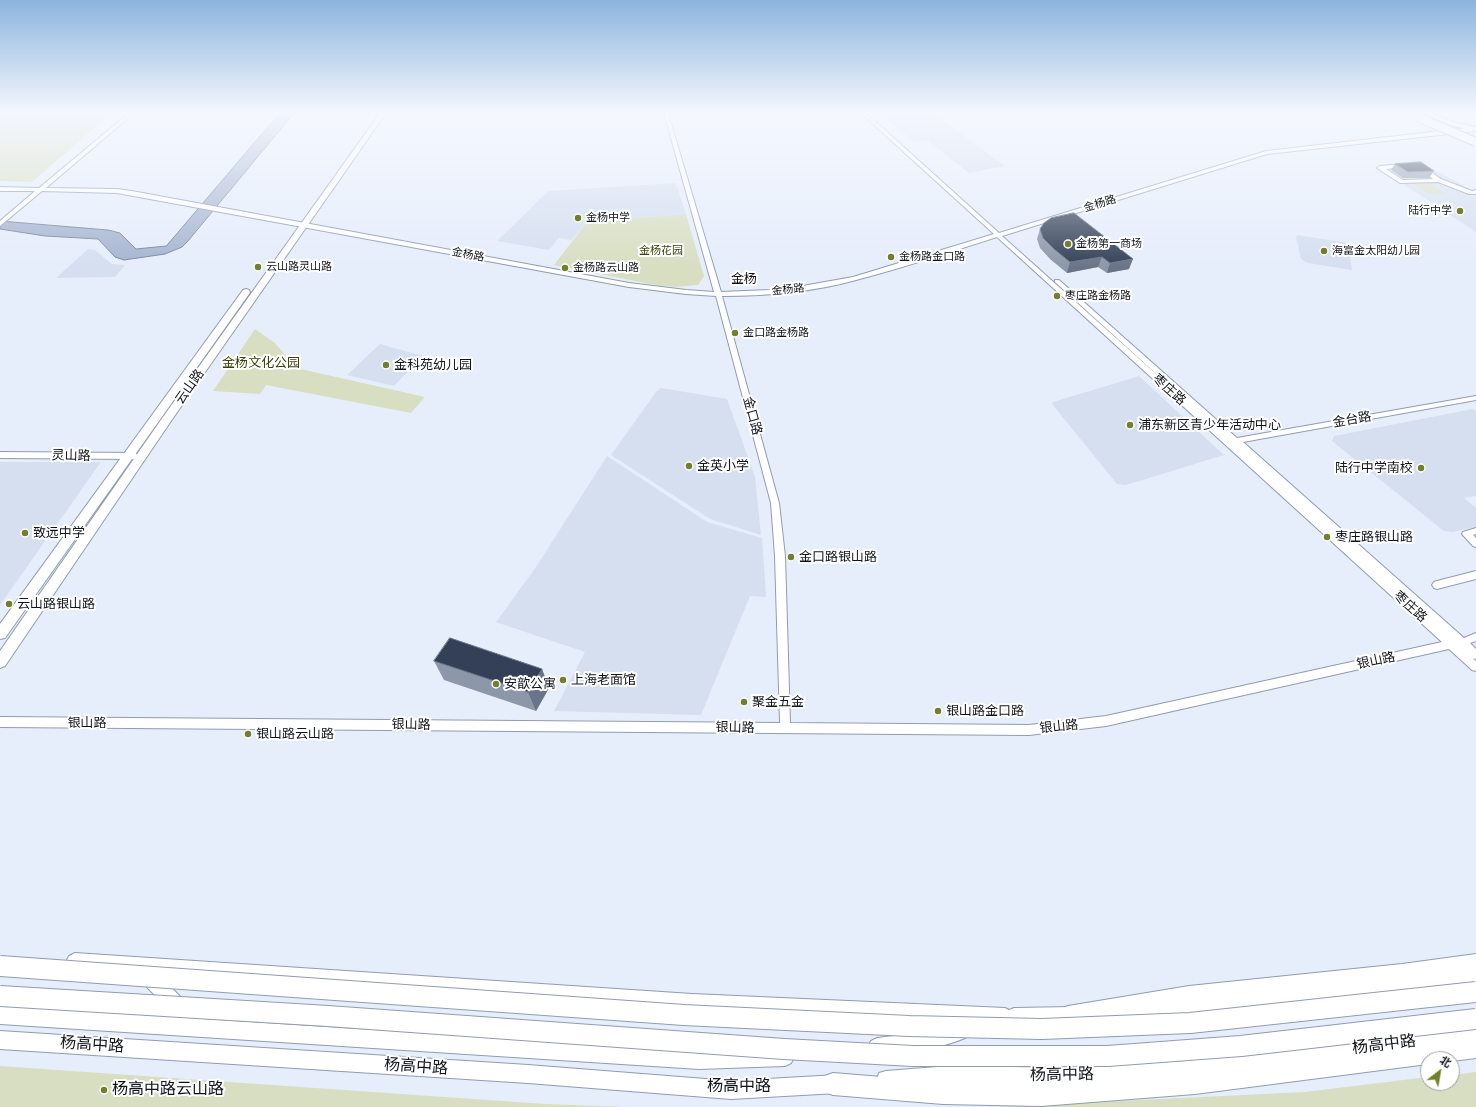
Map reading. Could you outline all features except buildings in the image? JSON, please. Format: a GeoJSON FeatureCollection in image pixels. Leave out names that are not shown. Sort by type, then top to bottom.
{"type":"FeatureCollection","features":[{"type":"Feature","properties":{"kind":"highway"},"geometry":{"type":"LineString","coordinates":[[1068,1016],[1189,996],[1402,974],[1476,964]]}},
{"type":"Feature","properties":{"kind":"highway"},"geometry":{"type":"LineString","coordinates":[[0,966],[684,1015],[910,1026],[1042,1029],[1190,1023],[1476,992]]}},
{"type":"Feature","properties":{"kind":"highway","name":"杨高中路"},"geometry":{"type":"LineString","coordinates":[[0,996],[913,1056],[1116,1055],[1241,1046],[1476,1019]]}},
{"type":"Feature","properties":{"kind":"highway"},"geometry":{"type":"LineString","coordinates":[[833,1084],[943,1093],[1041,1094],[1195,1083],[1476,1047]]}},
{"type":"Feature","properties":{"kind":"main road","name":"云山路"},"geometry":{"type":"LineString","coordinates":[[0,662],[340,165]]}},
{"type":"Feature","properties":{"kind":"main road","name":"云山路"},"geometry":{"type":"LineString","coordinates":[[0,634],[127,456],[344,165]]}},
{"type":"Feature","properties":{"kind":"main road"},"geometry":{"type":"LineString","coordinates":[[0,957],[692,1003],[1014,1017]]}},
{"type":"Feature","properties":{"kind":"main road"},"geometry":{"type":"LineString","coordinates":[[139,966],[199,1029]]}},
{"type":"Feature","properties":{"kind":"main road","name":"杨高中路"},"geometry":{"type":"LineString","coordinates":[[0,1015],[699,1060],[804,1056],[927,1041],[1014,1017],[1141,1016],[1476,977]]}},
{"type":"Feature","properties":{"kind":"main road","name":"杨高中路"},"geometry":{"type":"LineString","coordinates":[[0,1040],[528,1074],[731,1090],[950,1075],[1073,1076],[1185,1070],[1476,1034]]}},
{"type":"Feature","properties":{"kind":"street"},"geometry":{"type":"LineString","coordinates":[[0,224],[71,165]]}},
{"type":"Feature","properties":{"kind":"street","name":"金口路"},"geometry":{"type":"LineString","coordinates":[[681,165],[719,294],[775,503],[780,556],[785,729]]}},
{"type":"Feature","properties":{"kind":"street","name":"枣庄路"},"geometry":{"type":"LineString","coordinates":[[922,165],[1001,234]]}},
{"type":"Feature","properties":{"kind":"street","name":"枣庄路"},"geometry":{"type":"LineString","coordinates":[[925,165],[1232,442],[1464,641],[1476,656]]}},
{"type":"Feature","properties":{"kind":"street","name":"金杨路"},"geometry":{"type":"LineString","coordinates":[[0,189],[117,191],[195,204],[629,285],[681,293],[719,294],[790,291],[854,279],[1228,165]]}},
{"type":"Feature","properties":{"kind":"street"},"geometry":{"type":"LineString","coordinates":[[1418,165],[1439,180],[1471,193],[1476,192]]}},
{"type":"Feature","properties":{"kind":"street"},"geometry":{"type":"LineString","coordinates":[[1410,166],[1380,168],[1402,182],[1439,180]]}},
{"type":"Feature","properties":{"kind":"street","name":"金台路"},"geometry":{"type":"LineString","coordinates":[[1232,442],[1476,398]]}},
{"type":"Feature","properties":{"kind":"street","name":"灵山路"},"geometry":{"type":"LineString","coordinates":[[0,455],[142,456]]}},
{"type":"Feature","properties":{"kind":"street"},"geometry":{"type":"LineString","coordinates":[[1476,531],[1466,534],[1476,544]]}},
{"type":"Feature","properties":{"kind":"street"},"geometry":{"type":"LineString","coordinates":[[1437,585],[1476,575]]}},
{"type":"Feature","properties":{"kind":"street","name":"枣庄路"},"geometry":{"type":"LineString","coordinates":[[1464,641],[1476,667]]}},
{"type":"Feature","properties":{"kind":"street","name":"银山路"},"geometry":{"type":"LineString","coordinates":[[0,722],[785,729],[1000,730],[1055,728],[1106,721],[1464,641]]}},
{"type":"Feature","properties":{"kind":"shaded area"},"geometry":{"type":"Polygon","coordinates":[[[958,165],[1003,165],[1005,166],[969,173],[958,165]]]}},
{"type":"Feature","properties":{"kind":"shaded area","name":"陆行中学"},"geometry":{"type":"Polygon","coordinates":[[[1425,165],[1472,190],[1476,189],[1476,232],[1376,166],[1425,165]]]}},
{"type":"Feature","properties":{"kind":"shaded area","name":"金杨中学"},"geometry":{"type":"Polygon","coordinates":[[[676,183],[686,214],[587,222],[572,240],[559,238],[549,250],[497,241],[548,191],[676,183]]]}},
{"type":"Feature","properties":{"kind":"shaded area","name":"海富金太阳幼儿园"},"geometry":{"type":"Polygon","coordinates":[[[1298,235],[1348,243],[1352,270],[1308,263],[1301,259],[1296,237],[1298,235]]]}},
{"type":"Feature","properties":{"kind":"shaded area"},"geometry":{"type":"Polygon","coordinates":[[[88,249],[95,250],[112,264],[125,265],[115,277],[56,278],[88,249]]]}},
{"type":"Feature","properties":{"kind":"shaded area","name":"金科苑幼儿园"},"geometry":{"type":"Polygon","coordinates":[[[380,344],[423,356],[394,386],[347,375],[380,344]]]}},
{"type":"Feature","properties":{"kind":"shaded area","name":"浦东新区青少年活动中心"},"geometry":{"type":"Polygon","coordinates":[[[1139,376],[1224,455],[1126,485],[1117,484],[1052,404],[1053,402],[1139,376]]]}},
{"type":"Feature","properties":{"kind":"shaded area","name":"金英小学"},"geometry":{"type":"Polygon","coordinates":[[[661,388],[727,399],[755,477],[761,535],[710,519],[611,455],[656,392],[661,388]]]}},
{"type":"Feature","properties":{"kind":"shaded area","name":"陆行中学南校"},"geometry":{"type":"Polygon","coordinates":[[[1473,409],[1476,411],[1476,496],[1464,498],[1476,508],[1476,527],[1452,532],[1444,531],[1332,441],[1334,436],[1473,409]]]}},
{"type":"Feature","properties":{"kind":"shaded area"},"geometry":{"type":"Polygon","coordinates":[[[607,456],[707,522],[762,538],[766,597],[750,596],[701,715],[554,711],[585,652],[496,622],[536,567],[607,456]]]}},
{"type":"Feature","properties":{"kind":"shaded area","name":"致远中学"},"geometry":{"type":"Polygon","coordinates":[[[0,462],[101,462],[0,605],[0,462]]]}},
{"type":"Feature","properties":{"kind":"green space"},"geometry":{"type":"Polygon","coordinates":[[[0,165],[52,165],[32,182],[0,181],[0,165]]]}},
{"type":"Feature","properties":{"kind":"green space"},"geometry":{"type":"Polygon","coordinates":[[[1429,183],[1446,193],[1429,194],[1414,184],[1429,183]]]}},
{"type":"Feature","properties":{"kind":"green space","name":"金杨花园"},"geometry":{"type":"Polygon","coordinates":[[[686,214],[704,276],[698,285],[676,287],[656,285],[554,265],[587,222],[686,214]]]}},
{"type":"Feature","properties":{"kind":"green space","name":"金杨文化公园"},"geometry":{"type":"Polygon","coordinates":[[[255,329],[275,343],[296,368],[425,397],[411,413],[266,385],[260,394],[213,391],[255,329]]]}},
{"type":"Feature","properties":{"kind":"green space"},"geometry":{"type":"Polygon","coordinates":[[[0,1066],[545,1104],[627,1107],[0,1107],[0,1066]]]}},
{"type":"Feature","properties":{"kind":"green space"},"geometry":{"type":"Polygon","coordinates":[[[1476,1072],[1476,1107],[996,1107],[1305,1092],[1420,1078],[1420,1091],[1460,1091],[1460,1074],[1476,1072]]]}},
{"type":"Feature","properties":{"kind":"water"},"geometry":{"type":"Polygon","coordinates":[[[236,165],[251,165],[188,241],[182,247],[165,254],[124,260],[115,257],[98,239],[45,236],[0,229],[0,221],[108,230],[120,233],[136,249],[166,246],[236,165]]]}},
{"type":"Feature","properties":{"kind":"place","name":"陆行中学"},"geometry":{"type":"Point","coordinates":[1460,211]}},
{"type":"Feature","properties":{"kind":"place","name":"金杨中学"},"geometry":{"type":"Point","coordinates":[578,218]}},
{"type":"Feature","properties":{"kind":"place","name":"金杨第一商场"},"geometry":{"type":"Point","coordinates":[1068,244]}},
{"type":"Feature","properties":{"kind":"place","name":"海富金太阳幼儿园"},"geometry":{"type":"Point","coordinates":[1324,251]}},
{"type":"Feature","properties":{"kind":"place","name":"金杨路金口路"},"geometry":{"type":"Point","coordinates":[891,257]}},
{"type":"Feature","properties":{"kind":"place","name":"云山路灵山路"},"geometry":{"type":"Point","coordinates":[258,267]}},
{"type":"Feature","properties":{"kind":"place","name":"金杨路云山路"},"geometry":{"type":"Point","coordinates":[565,268]}},
{"type":"Feature","properties":{"kind":"place","name":"枣庄路金杨路"},"geometry":{"type":"Point","coordinates":[1057,296]}},
{"type":"Feature","properties":{"kind":"place","name":"金口路金杨路"},"geometry":{"type":"Point","coordinates":[735,333]}},
{"type":"Feature","properties":{"kind":"place","name":"金科苑幼儿园"},"geometry":{"type":"Point","coordinates":[386,365]}},
{"type":"Feature","properties":{"kind":"place","name":"浦东新区青少年活动中心"},"geometry":{"type":"Point","coordinates":[1130,425]}},
{"type":"Feature","properties":{"kind":"place","name":"金英小学"},"geometry":{"type":"Point","coordinates":[689,466]}},
{"type":"Feature","properties":{"kind":"place","name":"陆行中学南校"},"geometry":{"type":"Point","coordinates":[1421,468]}},
{"type":"Feature","properties":{"kind":"place","name":"致远中学"},"geometry":{"type":"Point","coordinates":[25,533]}},
{"type":"Feature","properties":{"kind":"place","name":"枣庄路银山路"},"geometry":{"type":"Point","coordinates":[1327,537]}},
{"type":"Feature","properties":{"kind":"place","name":"金口路银山路"},"geometry":{"type":"Point","coordinates":[791,557]}},
{"type":"Feature","properties":{"kind":"place","name":"云山路银山路"},"geometry":{"type":"Point","coordinates":[9,604]}},
{"type":"Feature","properties":{"kind":"place","name":"上海老面馆"},"geometry":{"type":"Point","coordinates":[563,680]}},
{"type":"Feature","properties":{"kind":"place","name":"安歆公寓"},"geometry":{"type":"Point","coordinates":[496,684]}},
{"type":"Feature","properties":{"kind":"place","name":"聚金五金"},"geometry":{"type":"Point","coordinates":[744,702]}},
{"type":"Feature","properties":{"kind":"place","name":"银山路金口路"},"geometry":{"type":"Point","coordinates":[938,711]}},
{"type":"Feature","properties":{"kind":"place","name":"银山路云山路"},"geometry":{"type":"Point","coordinates":[248,734]}},
{"type":"Feature","properties":{"kind":"place","name":"杨高中路云山路"},"geometry":{"type":"Point","coordinates":[104,1090]}},
{"type":"Feature","properties":{"kind":"district","name":"金杨"},"geometry":{"type":"Point","coordinates":[744,279]}}]}
